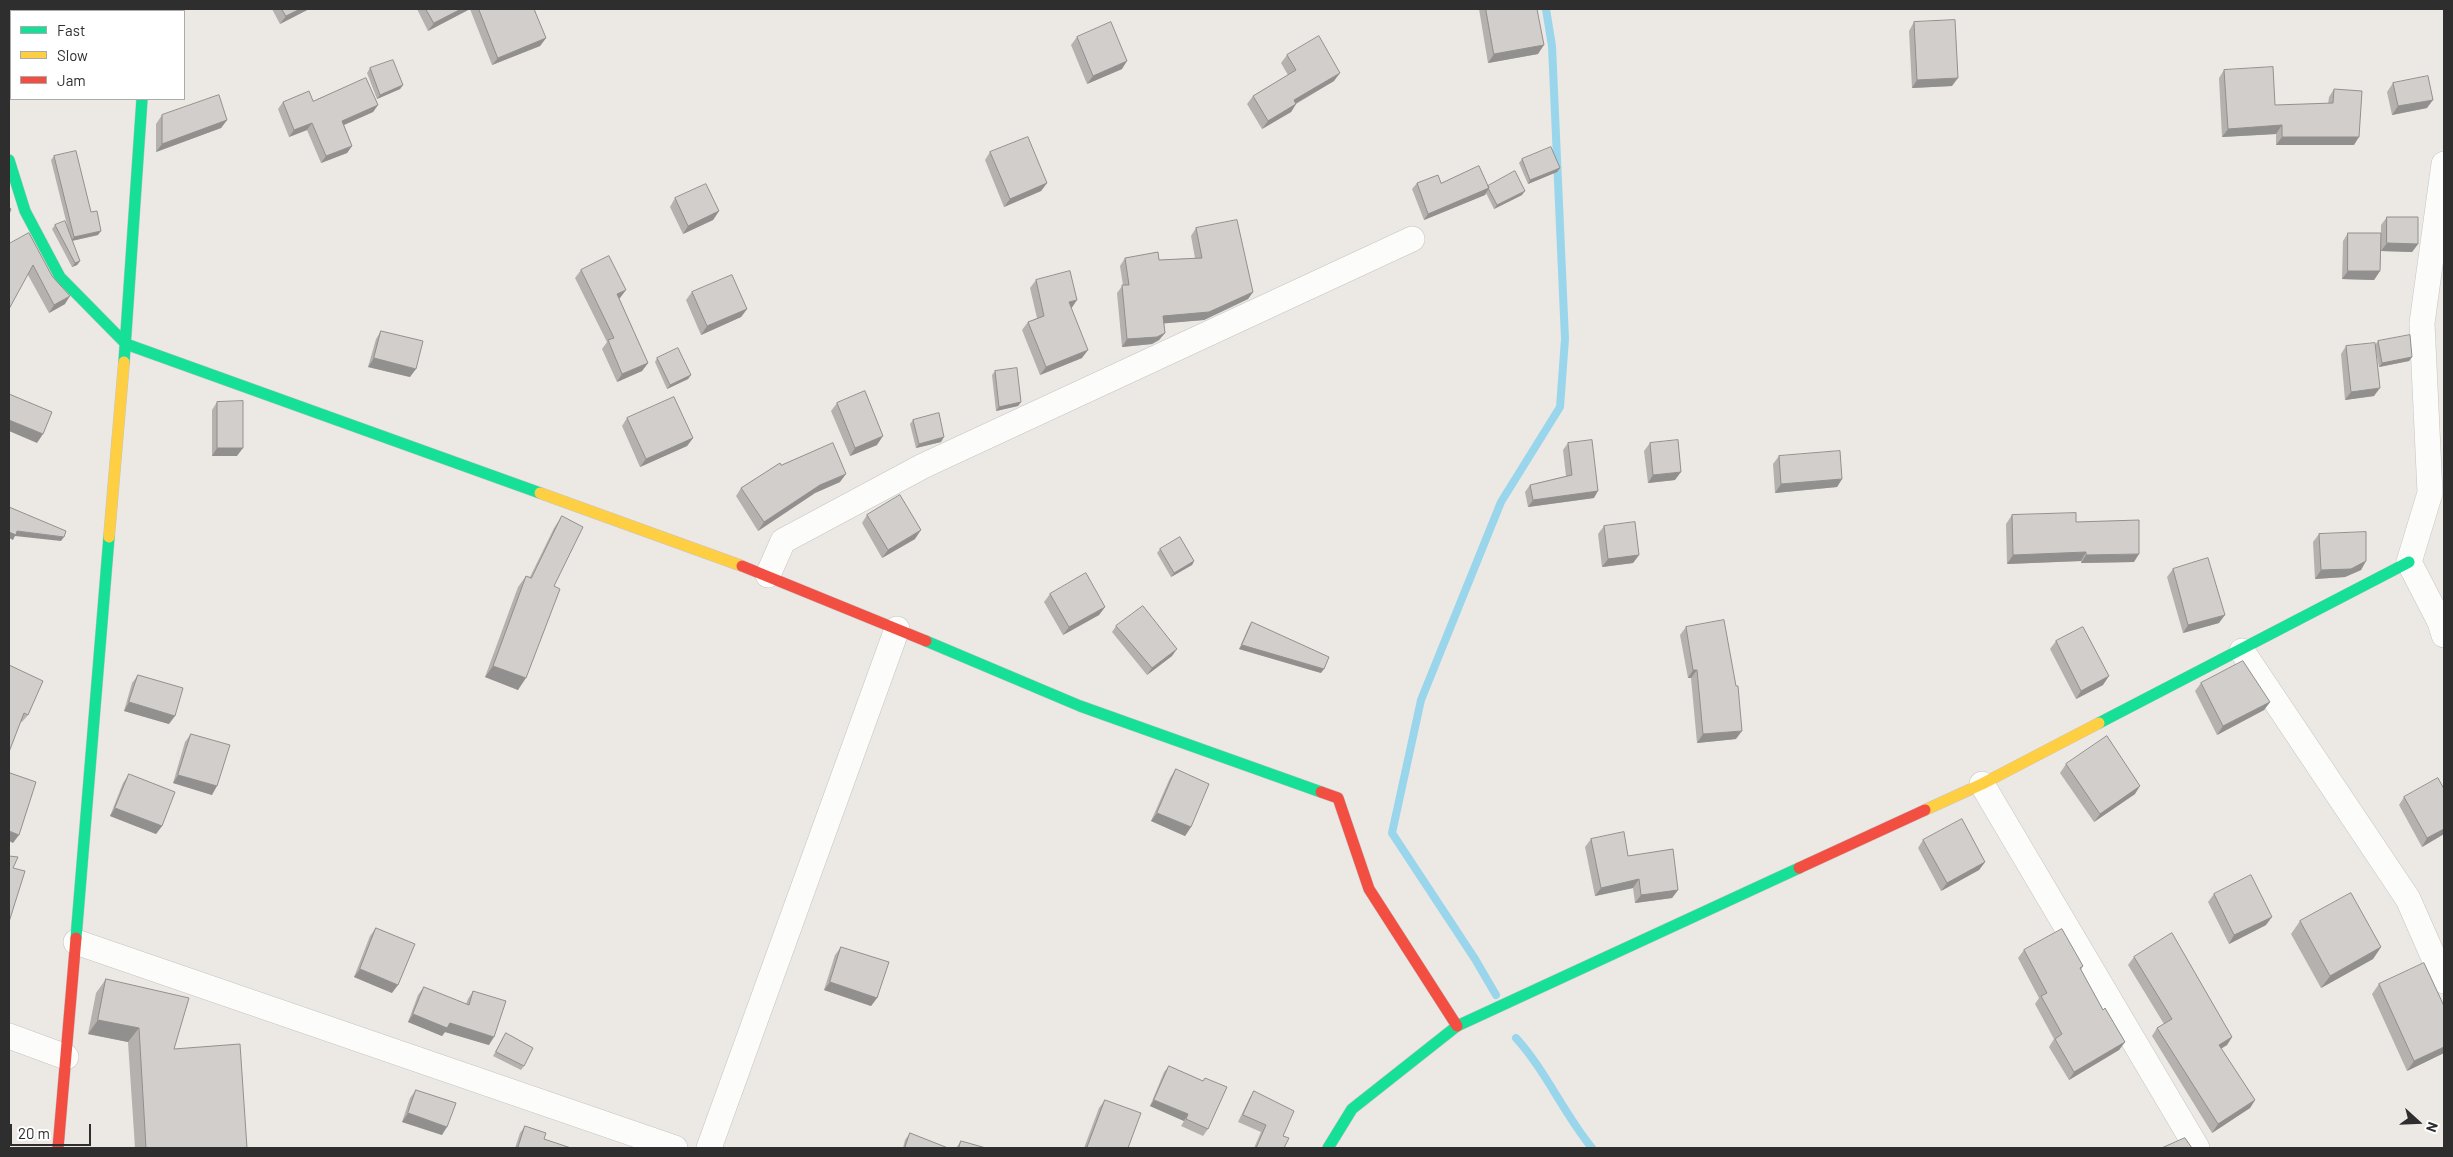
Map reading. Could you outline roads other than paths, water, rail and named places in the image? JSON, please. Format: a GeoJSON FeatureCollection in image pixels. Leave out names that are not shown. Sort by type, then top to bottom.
{"type":"FeatureCollection","features":[{"type":"Feature","properties":{"kind":"street"},"geometry":{"type":"LineString","coordinates":[[58,1148],[126,344],[142,100]]}},
{"type":"Feature","properties":{"kind":"street"},"geometry":{"type":"LineString","coordinates":[[9,160],[25,211],[60,277],[126,344],[768,575],[1080,706],[1338,798],[1369,890],[1457,1026]]}},
{"type":"Feature","properties":{"kind":"street"},"geometry":{"type":"LineString","coordinates":[[2444,164],[2422,323],[2430,493],[2410,562],[2440,622],[2444,635]]}},
{"type":"Feature","properties":{"kind":"street"},"geometry":{"type":"LineString","coordinates":[[768,575],[783,542],[922,466],[1412,239]]}},
{"type":"Feature","properties":{"kind":"street"},"geometry":{"type":"LineString","coordinates":[[1328,1148],[1352,1109],[1457,1026],[1982,784],[2242,651],[2410,562]]}},
{"type":"Feature","properties":{"kind":"street"},"geometry":{"type":"LineString","coordinates":[[708,1148],[898,629]]}},
{"type":"Feature","properties":{"kind":"street"},"geometry":{"type":"LineString","coordinates":[[2242,651],[2408,899],[2444,981]]}},
{"type":"Feature","properties":{"kind":"street"},"geometry":{"type":"LineString","coordinates":[[1982,784],[2197,1148]]}},
{"type":"Feature","properties":{"kind":"street"},"geometry":{"type":"LineString","coordinates":[[76,942],[675,1148]]}},
{"type":"Feature","properties":{"kind":"street"},"geometry":{"type":"LineString","coordinates":[[9,1036],[66,1057]]}},
{"type":"Feature","properties":{"kind":"waterway"},"geometry":{"type":"LineString","coordinates":[[1496,995],[1475,959],[1392,833],[1421,700],[1501,502],[1560,407],[1565,339],[1552,46],[1546,9]]}},
{"type":"Feature","properties":{"kind":"waterway"},"geometry":{"type":"LineString","coordinates":[[1516,1038],[1537,1064],[1592,1148]]}}]}
